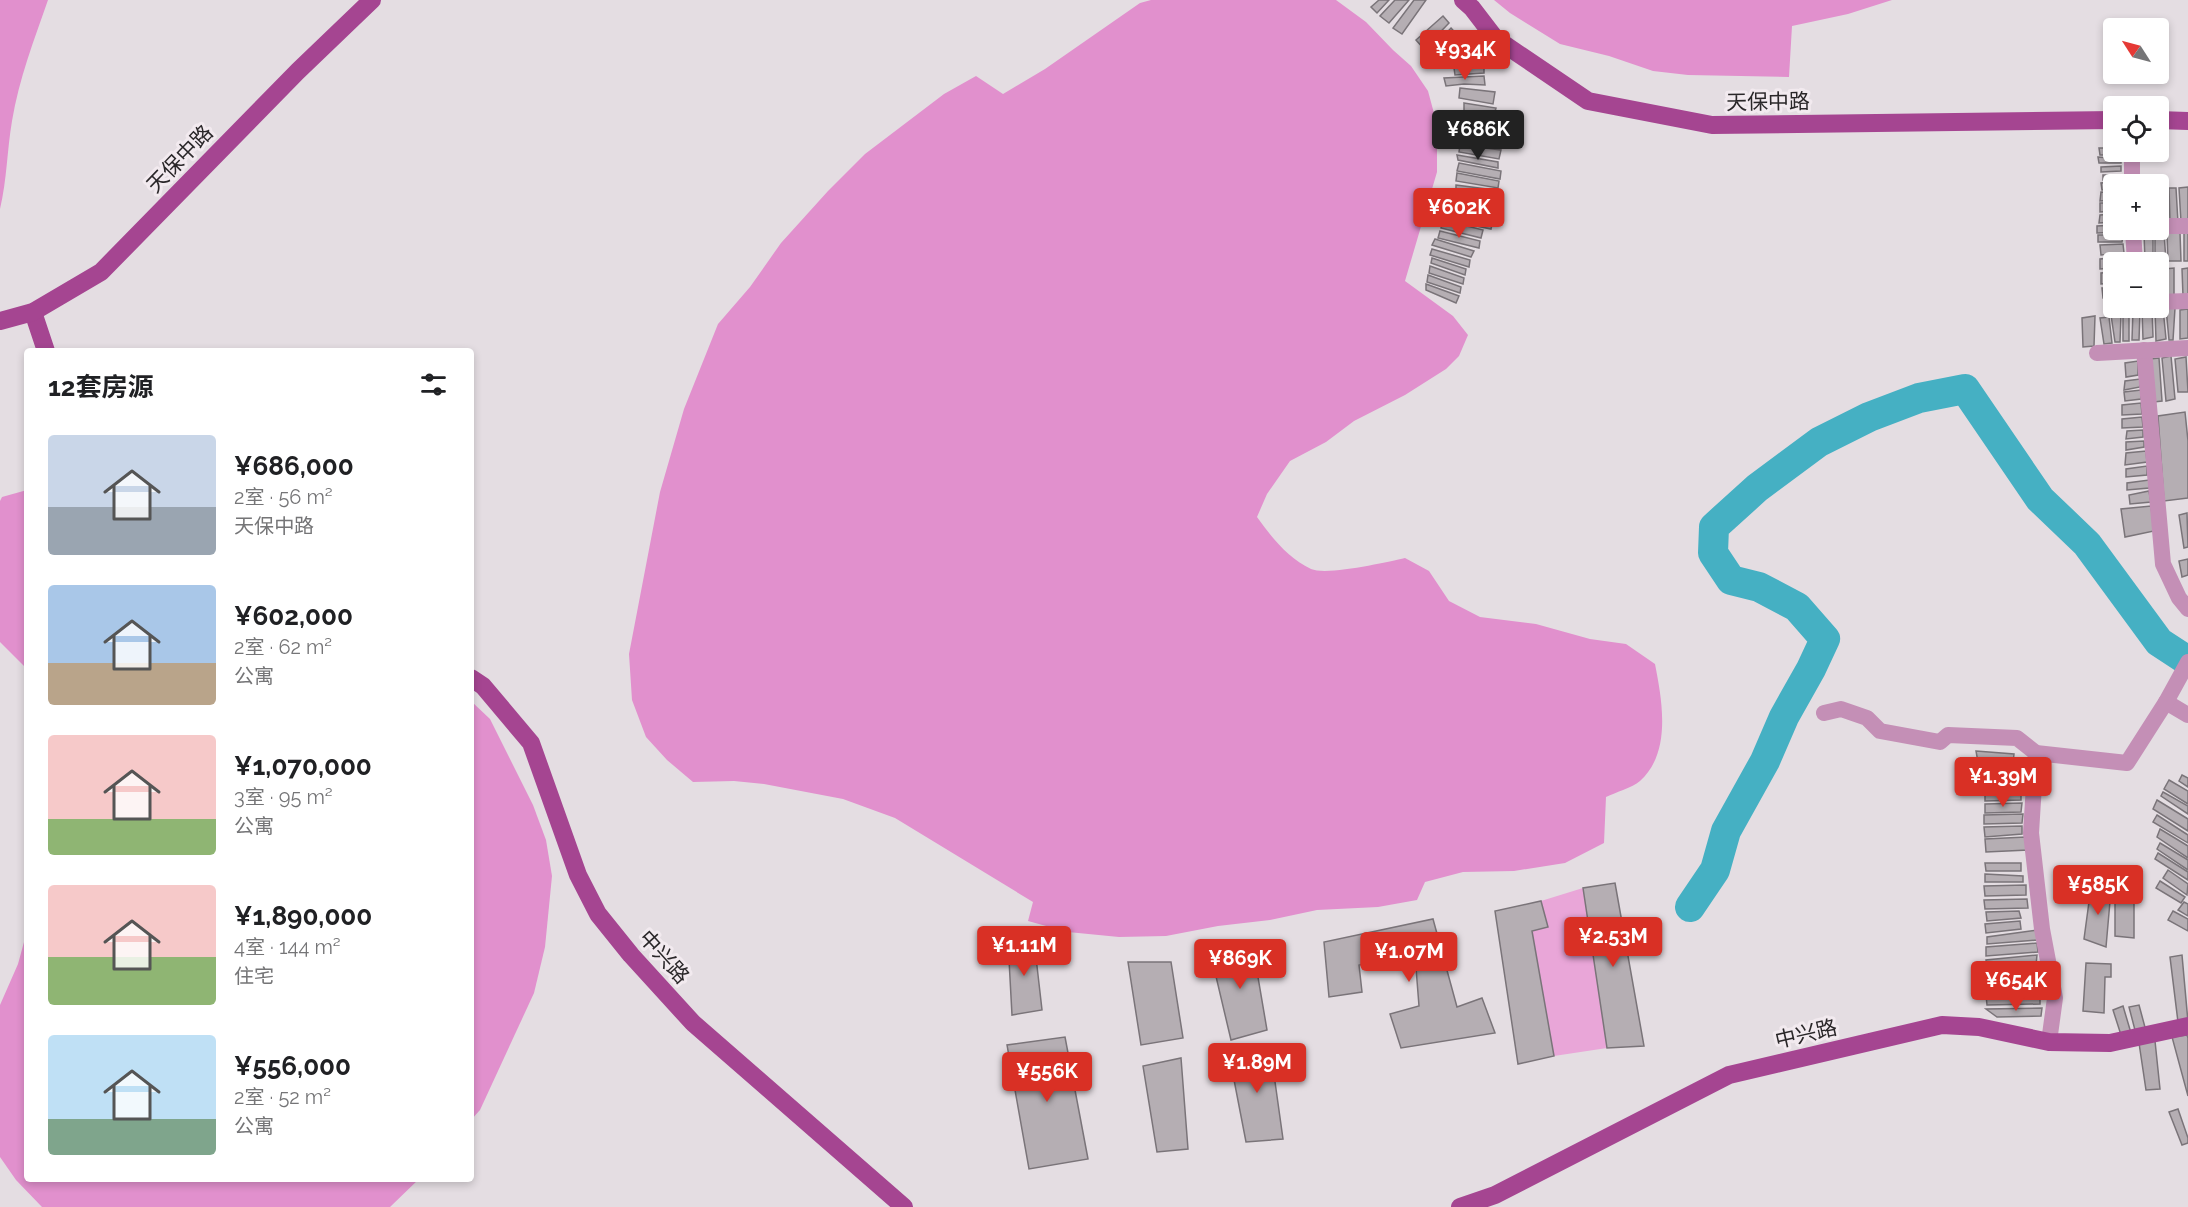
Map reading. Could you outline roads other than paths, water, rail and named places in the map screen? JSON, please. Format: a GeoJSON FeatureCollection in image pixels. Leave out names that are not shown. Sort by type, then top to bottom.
{"type":"FeatureCollection","features":[{"type":"Feature","properties":{"kind":"main road","name":"天保中路"},"geometry":{"type":"LineString","coordinates":[[0,321],[33,312],[101,272],[298,71],[372,0]]}},
{"type":"Feature","properties":{"kind":"main road","name":"天保中路"},"geometry":{"type":"LineString","coordinates":[[1463,0],[1495,38],[1588,101],[1712,125],[2103,120]]}},
{"type":"Feature","properties":{"kind":"main road"},"geometry":{"type":"LineString","coordinates":[[2169,120],[2188,121]]}},
{"type":"Feature","properties":{"kind":"main road"},"geometry":{"type":"LineString","coordinates":[[33,312],[45,348]]}},
{"type":"Feature","properties":{"kind":"main road","name":"中兴路"},"geometry":{"type":"LineString","coordinates":[[474,680],[483,686],[531,743],[578,875],[598,914],[630,956],[693,1023],[904,1207]]}},
{"type":"Feature","properties":{"kind":"main road","name":"中兴路"},"geometry":{"type":"LineString","coordinates":[[1460,1207],[1495,1195],[1729,1076],[1942,1025],[1979,1026],[2049,1042],[2110,1043],[2188,1026]]}},
{"type":"Feature","properties":{"kind":"street"},"geometry":{"type":"LineString","coordinates":[[2169,226],[2188,226]]}},
{"type":"Feature","properties":{"kind":"street"},"geometry":{"type":"LineString","coordinates":[[2169,302],[2188,301]]}},
{"type":"Feature","properties":{"kind":"street"},"geometry":{"type":"LineString","coordinates":[[2097,353],[2188,348]]}},
{"type":"Feature","properties":{"kind":"street"},"geometry":{"type":"LineString","coordinates":[[2144,350],[2163,564],[2179,598],[2188,609]]}},
{"type":"Feature","properties":{"kind":"street"},"geometry":{"type":"LineString","coordinates":[[1824,713],[1841,709],[1867,718],[1880,731],[1940,742],[1948,735],[2017,738],[2036,753],[2127,763],[2166,702],[2188,662]]}},
{"type":"Feature","properties":{"kind":"street"},"geometry":{"type":"LineString","coordinates":[[2166,702],[2188,715]]}},
{"type":"Feature","properties":{"kind":"street"},"geometry":{"type":"LineString","coordinates":[[2036,753],[2031,833],[2042,929],[2055,998],[2049,1042]]}},
{"type":"Feature","properties":{"kind":"waterway"},"geometry":{"type":"LineString","coordinates":[[1690,907],[1715,870],[1726,831],[1765,761],[1784,717],[1825,639],[1797,607],[1759,587],[1731,580],[1713,553],[1714,527],[1757,488],[1819,442],[1869,417],[1919,398],[1965,389],[2040,499],[2087,544],[2159,642],[2188,661]]}}]}
